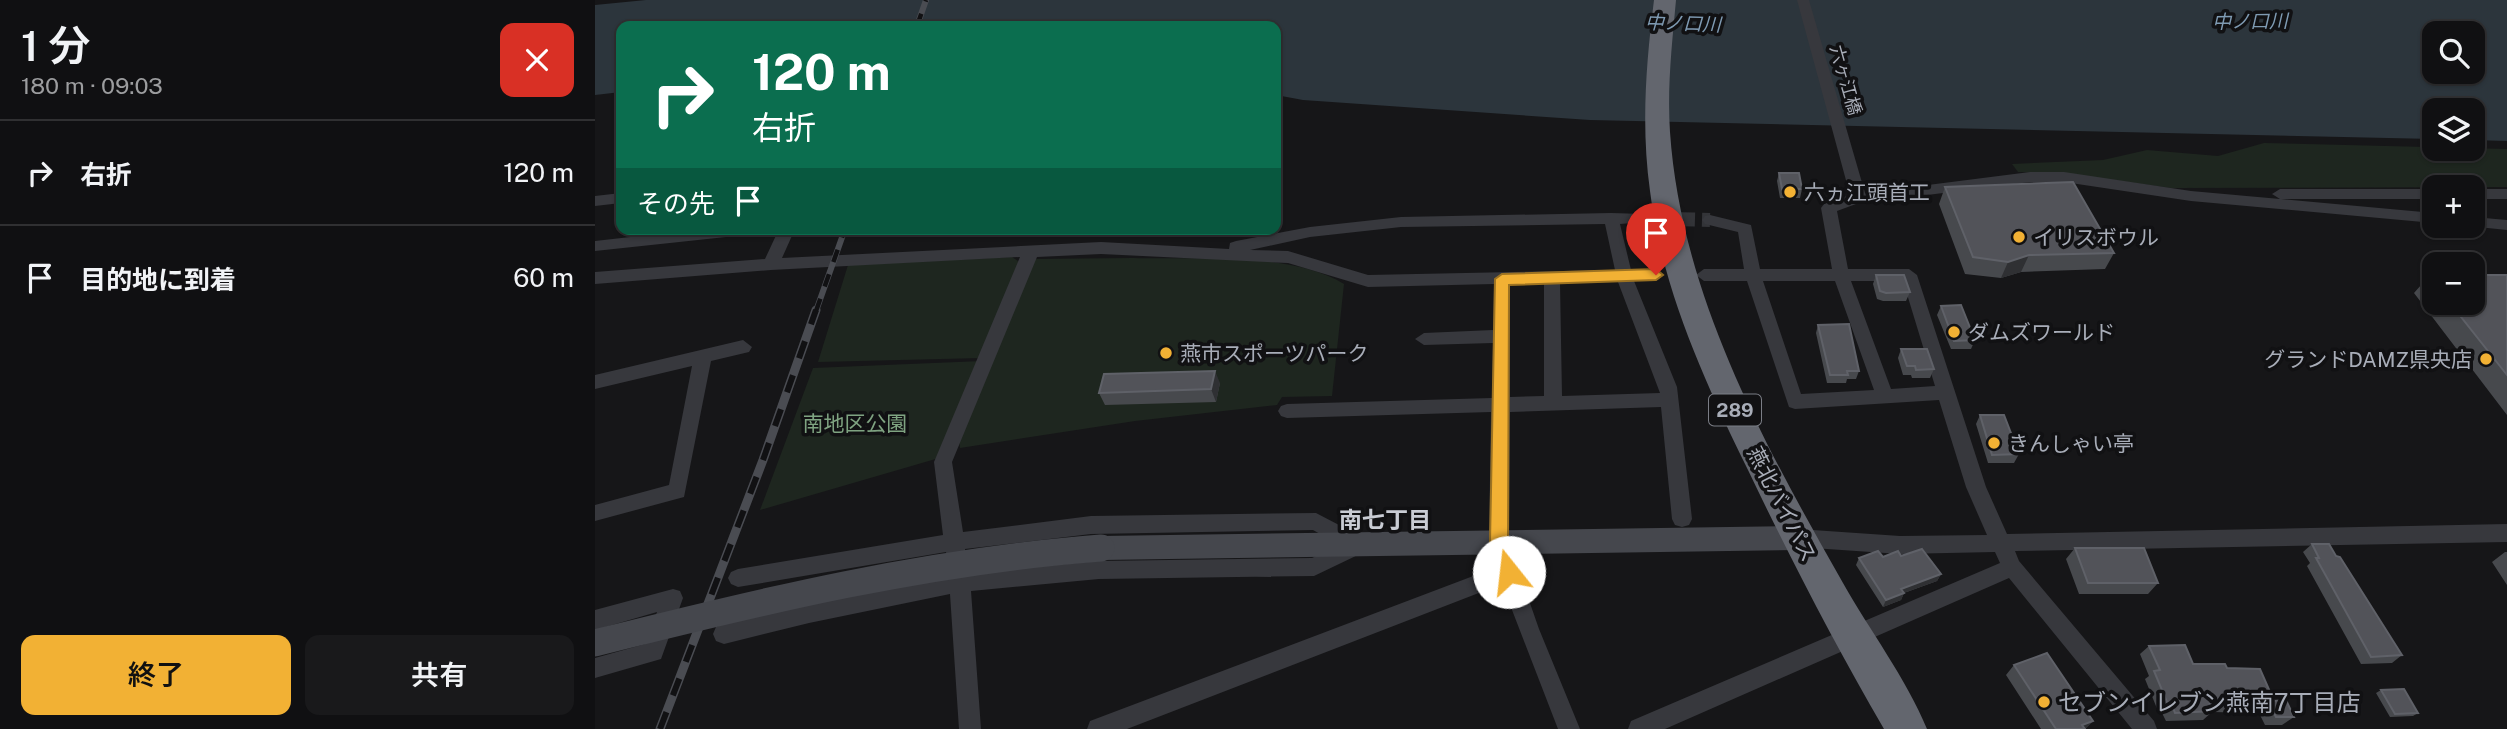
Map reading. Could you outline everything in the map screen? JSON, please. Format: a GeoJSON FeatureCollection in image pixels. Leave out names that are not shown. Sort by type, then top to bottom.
{"type":"FeatureCollection","features":[{"type":"Feature","properties":{"kind":"highway","name":"燕北バイパス"},"geometry":{"type":"LineString","coordinates":[[1665,0],[1657,82],[1659,167],[1671,236],[1696,319],[1723,387],[1851,638]]}},
{"type":"Feature","properties":{"kind":"highway","name":"289"},"geometry":{"type":"LineString","coordinates":[[1851,638],[1907,729]]}},
{"type":"Feature","properties":{"kind":"street","name":"六ヶ江橋"},"geometry":{"type":"LineString","coordinates":[[1803,0],[1859,199]]}},
{"type":"Feature","properties":{"kind":"street"},"geometry":{"type":"LineString","coordinates":[[1885,396],[1841,276],[1829,208],[1859,199],[2030,177],[2064,177],[2175,194],[2422,217]]}},
{"type":"Feature","properties":{"kind":"street"},"geometry":{"type":"LineString","coordinates":[[2175,194],[2422,194]]}},
{"type":"Feature","properties":{"kind":"street"},"geometry":{"type":"LineString","coordinates":[[2485,194],[2507,194]]}},
{"type":"Feature","properties":{"kind":"street"},"geometry":{"type":"LineString","coordinates":[[595,201],[616,199]]}},
{"type":"Feature","properties":{"kind":"street"},"geometry":{"type":"LineString","coordinates":[[1611,218],[1624,276],[1668,387],[1682,519]]}},
{"type":"Feature","properties":{"kind":"street"},"geometry":{"type":"LineString","coordinates":[[1212,252],[1310,232],[1401,222],[1639,218]]}},
{"type":"Feature","properties":{"kind":"street"},"geometry":{"type":"LineString","coordinates":[[1710,220],[1745,229],[1753,275],[1795,402],[1947,392]]}},
{"type":"Feature","properties":{"kind":"street"},"geometry":{"type":"LineString","coordinates":[[2485,223],[2507,225]]}},
{"type":"Feature","properties":{"kind":"street"},"geometry":{"type":"LineString","coordinates":[[595,246],[698,235]]}},
{"type":"Feature","properties":{"kind":"street"},"geometry":{"type":"LineString","coordinates":[[771,264],[784,235]]}},
{"type":"Feature","properties":{"kind":"street"},"geometry":{"type":"LineString","coordinates":[[595,278],[771,264],[1114,248],[1288,257],[1368,281],[1656,275]]}},
{"type":"Feature","properties":{"kind":"street"},"geometry":{"type":"LineString","coordinates":[[970,729],[960,583],[943,461],[1031,251]]}},
{"type":"Feature","properties":{"kind":"street"},"geometry":{"type":"LineString","coordinates":[[1704,275],[1909,275],[1976,486],[2013,567],[2146,729]]}},
{"type":"Feature","properties":{"kind":"street"},"geometry":{"type":"LineString","coordinates":[[1552,278],[1553,402]]}},
{"type":"Feature","properties":{"kind":"street"},"geometry":{"type":"LineString","coordinates":[[1502,279],[1499,543],[1528,629],[1569,729]]}},
{"type":"Feature","properties":{"kind":"street"},"geometry":{"type":"LineString","coordinates":[[1424,339],[1502,336]]}},
{"type":"Feature","properties":{"kind":"street"},"geometry":{"type":"LineString","coordinates":[[595,382],[743,347]]}},
{"type":"Feature","properties":{"kind":"street"},"geometry":{"type":"LineString","coordinates":[[595,513],[677,491],[703,356]]}},
{"type":"Feature","properties":{"kind":"street"},"geometry":{"type":"LineString","coordinates":[[1287,411],[1670,400]]}},
{"type":"Feature","properties":{"kind":"street"},"geometry":{"type":"LineString","coordinates":[[738,578],[955,542],[1091,525],[1316,521],[1358,545]]}},
{"type":"Feature","properties":{"kind":"street"},"geometry":{"type":"LineString","coordinates":[[595,643],[757,602],[897,573],[1053,551],[1101,548],[1798,538],[1900,545],[2001,544],[2507,533]]}},
{"type":"Feature","properties":{"kind":"street"},"geometry":{"type":"LineString","coordinates":[[724,634],[809,613],[960,583],[1099,570],[1314,567],[1358,545]]}},
{"type":"Feature","properties":{"kind":"street"},"geometry":{"type":"LineString","coordinates":[[1639,729],[2013,567]]}},
{"type":"Feature","properties":{"kind":"street"},"geometry":{"type":"LineString","coordinates":[[1098,729],[1509,572]]}},
{"type":"Feature","properties":{"kind":"street"},"geometry":{"type":"LineString","coordinates":[[595,620],[673,598],[653,652],[595,668]]}},
{"type":"Feature","properties":{"kind":"green space"},"geometry":{"type":"Polygon","coordinates":[[[2264,143],[2422,147],[2422,161],[2485,161],[2485,148],[2507,149],[2507,187],[2485,187],[2485,175],[2422,175],[2422,187],[2171,188],[2062,173],[2018,172],[2012,164],[2103,160],[2147,150],[2218,156],[2264,143]]]}},
{"type":"Feature","properties":{"kind":"green space"},"geometry":{"type":"Polygon","coordinates":[[[1012,257],[1018,261],[1017,272],[982,358],[818,362],[848,265],[1012,257]]]}},
{"type":"Feature","properties":{"kind":"green space","name":"燕市スポーツパーク"},"geometry":{"type":"Polygon","coordinates":[[[1214,258],[1270,262],[1322,273],[1344,284],[1332,396],[1282,397],[1277,405],[1135,421],[960,448],[959,437],[1032,259],[1214,258]]]}},
{"type":"Feature","properties":{"kind":"green space","name":"南地区公園"},"geometry":{"type":"Polygon","coordinates":[[[982,361],[939,458],[760,510],[813,368],[982,361]]]}},
{"type":"Feature","properties":{"kind":"water","name":"中ノ口川"},"geometry":{"type":"Polygon","coordinates":[[[646,0],[2507,0],[2507,141],[2485,140],[2485,98],[2422,98],[2422,139],[1590,120],[1303,100],[1281,96],[1281,21],[616,21],[616,93],[595,95],[595,5],[646,0]]]}},
{"type":"Feature","properties":{"kind":"building"},"geometry":{"type":"Polygon","coordinates":[[[1779,173],[1799,173],[1802,189],[1782,189],[1779,173]]]}},
{"type":"Feature","properties":{"kind":"building","name":"イリスボウル"},"geometry":{"type":"Polygon","coordinates":[[[2073,182],[2114,253],[2029,255],[2008,262],[1973,257],[1945,187],[2073,182]]]}},
{"type":"Feature","properties":{"kind":"building"},"geometry":{"type":"Polygon","coordinates":[[[1876,275],[1904,275],[1910,292],[1880,291],[1876,275]]]}},
{"type":"Feature","properties":{"kind":"building"},"geometry":{"type":"Polygon","coordinates":[[[2485,275],[2507,275],[2507,375],[2460,315],[2485,315],[2485,275]]]}},
{"type":"Feature","properties":{"kind":"building"},"geometry":{"type":"Polygon","coordinates":[[[1961,305],[1975,340],[1954,341],[1941,306],[1961,305]]]}},
{"type":"Feature","properties":{"kind":"building"},"geometry":{"type":"Polygon","coordinates":[[[1849,324],[1859,371],[1847,371],[1848,375],[1830,375],[1818,325],[1849,324]]]}},
{"type":"Feature","properties":{"kind":"building"},"geometry":{"type":"Polygon","coordinates":[[[1901,349],[1927,349],[1934,369],[1916,370],[1915,366],[1907,366],[1901,349]]]}},
{"type":"Feature","properties":{"kind":"building"},"geometry":{"type":"Polygon","coordinates":[[[1215,371],[1211,389],[1099,393],[1104,374],[1215,371]]]}},
{"type":"Feature","properties":{"kind":"building"},"geometry":{"type":"Polygon","coordinates":[[[1980,415],[2004,415],[2019,454],[1992,455],[1980,415]]]}},
{"type":"Feature","properties":{"kind":"building"},"geometry":{"type":"Polygon","coordinates":[[[2312,544],[2329,544],[2336,556],[2340,557],[2402,655],[2371,657],[2316,558],[2319,558],[2312,544]]]}},
{"type":"Feature","properties":{"kind":"building"},"geometry":{"type":"Polygon","coordinates":[[[2075,548],[2144,548],[2158,583],[2088,583],[2075,548]]]}},
{"type":"Feature","properties":{"kind":"building"},"geometry":{"type":"Polygon","coordinates":[[[1922,549],[1941,574],[1901,589],[1904,593],[1886,600],[1859,558],[1878,551],[1883,557],[1898,551],[1901,556],[1922,549]]]}},
{"type":"Feature","properties":{"kind":"building"},"geometry":{"type":"Polygon","coordinates":[[[2185,645],[2193,664],[2225,664],[2227,668],[2260,669],[2274,701],[2286,700],[2294,717],[2276,717],[2270,705],[2210,704],[2213,711],[2175,713],[2171,702],[2167,702],[2154,671],[2160,670],[2149,646],[2185,645]]]}},
{"type":"Feature","properties":{"kind":"building"},"geometry":{"type":"Polygon","coordinates":[[[2047,653],[2093,721],[2082,725],[2085,729],[2056,729],[2014,665],[2047,653]]]}},
{"type":"Feature","properties":{"kind":"building"},"geometry":{"type":"Polygon","coordinates":[[[2404,689],[2418,713],[2395,714],[2381,690],[2404,689]]]}},
{"type":"Feature","properties":{"kind":"tunnel"},"geometry":{"type":"LineString","coordinates":[[1639,218],[1710,220]]}},
{"type":"Feature","properties":{"kind":"railway"},"geometry":{"type":"LineString","coordinates":[[919,21],[926,0]]}},
{"type":"Feature","properties":{"kind":"railway"},"geometry":{"type":"LineString","coordinates":[[816,311],[843,235]]}},
{"type":"Feature","properties":{"kind":"railway"},"geometry":{"type":"LineString","coordinates":[[660,729],[763,460],[816,310]]}},
{"type":"Feature","properties":{"kind":"place","name":"六ヵ江頭首工"},"geometry":{"type":"Point","coordinates":[1790,192]}},
{"type":"Feature","properties":{"kind":"place","name":"イリスボウル"},"geometry":{"type":"Point","coordinates":[2019,237]}},
{"type":"Feature","properties":{"kind":"place","name":"ダムズワールド"},"geometry":{"type":"Point","coordinates":[1954,332]}},
{"type":"Feature","properties":{"kind":"place","name":"燕市スポーツパーク"},"geometry":{"type":"Point","coordinates":[1166,353]}},
{"type":"Feature","properties":{"kind":"place","name":"グランドDAMZ県央店"},"geometry":{"type":"Point","coordinates":[2486,359]}},
{"type":"Feature","properties":{"kind":"place","name":"きんしゃい亭"},"geometry":{"type":"Point","coordinates":[1994,443]}},
{"type":"Feature","properties":{"kind":"place","name":"セブンイレブン燕南7丁目店"},"geometry":{"type":"Point","coordinates":[2044,702]}},
{"type":"Feature","properties":{"kind":"district","name":"南七丁目"},"geometry":{"type":"Point","coordinates":[1385,519]}},
{"type":"Feature","properties":{"kind":"route"},"geometry":{"type":"LineString","coordinates":[[1509,572],[1499,543],[1502,279],[1656,275]]}}]}
